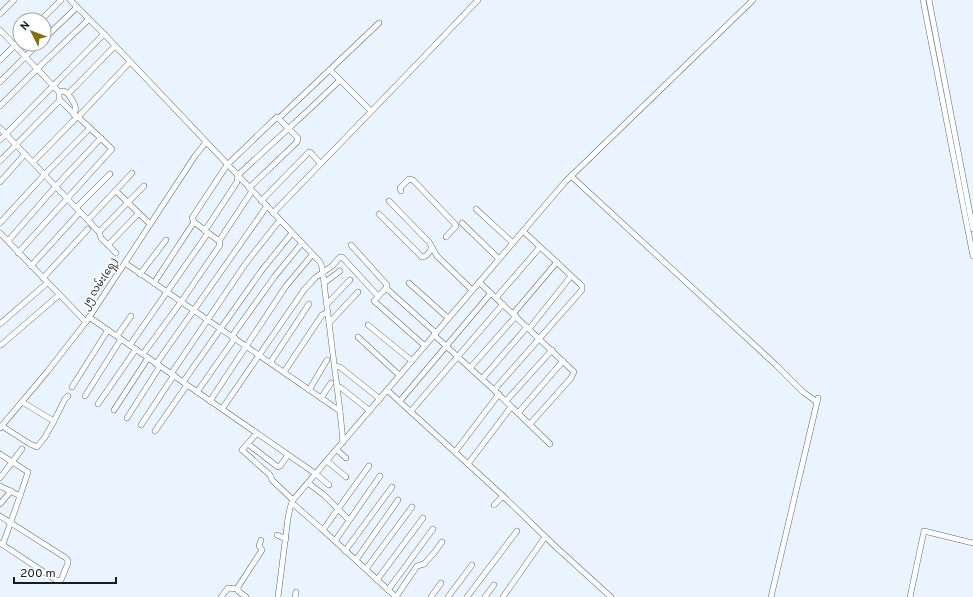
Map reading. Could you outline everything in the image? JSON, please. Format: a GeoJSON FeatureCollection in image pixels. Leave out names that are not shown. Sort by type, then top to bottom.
{"type":"FeatureCollection","features":[{"type":"Feature","properties":{"kind":"street"},"geometry":{"type":"LineString","coordinates":[[0,14],[14,0]]}},
{"type":"Feature","properties":{"kind":"street"},"geometry":{"type":"LineString","coordinates":[[48,12],[61,0]]}},
{"type":"Feature","properties":{"kind":"street"},"geometry":{"type":"LineString","coordinates":[[70,0],[320,262],[323,273],[328,312],[343,442]]}},
{"type":"Feature","properties":{"kind":"street"},"geometry":{"type":"LineString","coordinates":[[273,213],[320,162],[371,112],[478,0]]}},
{"type":"Feature","properties":{"kind":"street"},"geometry":{"type":"LineString","coordinates":[[278,597],[292,502],[559,189],[753,0]]}},
{"type":"Feature","properties":{"kind":"street"},"geometry":{"type":"LineString","coordinates":[[923,0],[973,256]]}},
{"type":"Feature","properties":{"kind":"street"},"geometry":{"type":"LineString","coordinates":[[929,0],[973,229]]}},
{"type":"Feature","properties":{"kind":"street"},"geometry":{"type":"LineString","coordinates":[[52,31],[77,7]]}},
{"type":"Feature","properties":{"kind":"street"},"geometry":{"type":"LineString","coordinates":[[0,106],[89,19]]}},
{"type":"Feature","properties":{"kind":"street"},"geometry":{"type":"LineString","coordinates":[[219,241],[194,222],[192,218],[228,165],[273,119],[277,117],[279,118],[379,23]]}},
{"type":"Feature","properties":{"kind":"street"},"geometry":{"type":"LineString","coordinates":[[1,33],[12,43]]}},
{"type":"Feature","properties":{"kind":"street"},"geometry":{"type":"LineString","coordinates":[[0,140],[104,34]]}},
{"type":"Feature","properties":{"kind":"street"},"geometry":{"type":"LineString","coordinates":[[68,94],[115,46]]}},
{"type":"Feature","properties":{"kind":"street"},"geometry":{"type":"LineString","coordinates":[[0,60],[12,47]]}},
{"type":"Feature","properties":{"kind":"street"},"geometry":{"type":"LineString","coordinates":[[18,252],[111,150],[111,148],[101,138],[60,100],[59,92],[20,52]]}},
{"type":"Feature","properties":{"kind":"street"},"geometry":{"type":"LineString","coordinates":[[0,82],[30,52]]}},
{"type":"Feature","properties":{"kind":"street"},"geometry":{"type":"LineString","coordinates":[[33,162],[130,62]]}},
{"type":"Feature","properties":{"kind":"street"},"geometry":{"type":"LineString","coordinates":[[330,70],[371,112]]}},
{"type":"Feature","properties":{"kind":"street"},"geometry":{"type":"LineString","coordinates":[[130,345],[167,292],[206,231],[237,182],[238,175],[340,80]]}},
{"type":"Feature","properties":{"kind":"street"},"geometry":{"type":"LineString","coordinates":[[59,92],[64,91],[68,94],[75,104],[76,116]]}},
{"type":"Feature","properties":{"kind":"street"},"geometry":{"type":"LineString","coordinates":[[0,161],[60,100]]}},
{"type":"Feature","properties":{"kind":"street"},"geometry":{"type":"LineString","coordinates":[[142,354],[181,302],[220,245],[219,241],[251,190],[297,142],[298,138],[279,118]]}},
{"type":"Feature","properties":{"kind":"street"},"geometry":{"type":"LineString","coordinates":[[0,128],[68,198],[99,232],[101,238],[116,253]]}},
{"type":"Feature","properties":{"kind":"street"},"geometry":{"type":"LineString","coordinates":[[0,223],[90,128]]}},
{"type":"Feature","properties":{"kind":"street"},"geometry":{"type":"LineString","coordinates":[[8,241],[56,186],[101,138]]}},
{"type":"Feature","properties":{"kind":"street","name":"၂၅ လမ်း(ရှေ့)"},"geometry":{"type":"LineString","coordinates":[[1,427],[87,320],[195,156],[206,142]]}},
{"type":"Feature","properties":{"kind":"street"},"geometry":{"type":"LineString","coordinates":[[261,201],[309,152],[320,162]]}},
{"type":"Feature","properties":{"kind":"street"},"geometry":{"type":"LineString","coordinates":[[0,182],[25,154]]}},
{"type":"Feature","properties":{"kind":"street"},"geometry":{"type":"LineString","coordinates":[[88,220],[132,173]]}},
{"type":"Feature","properties":{"kind":"street"},"geometry":{"type":"LineString","coordinates":[[31,266],[79,215],[78,210],[110,174]]}},
{"type":"Feature","properties":{"kind":"street"},"geometry":{"type":"LineString","coordinates":[[571,176],[776,365],[802,392],[817,400],[771,597]]}},
{"type":"Feature","properties":{"kind":"street"},"geometry":{"type":"LineString","coordinates":[[400,191],[400,188],[409,179],[413,180],[456,226],[446,237]]}},
{"type":"Feature","properties":{"kind":"street"},"geometry":{"type":"LineString","coordinates":[[99,232],[144,186]]}},
{"type":"Feature","properties":{"kind":"street"},"geometry":{"type":"LineString","coordinates":[[116,191],[150,224]]}},
{"type":"Feature","properties":{"kind":"street"},"geometry":{"type":"LineString","coordinates":[[389,201],[429,242],[437,256],[472,290]]}},
{"type":"Feature","properties":{"kind":"street"},"geometry":{"type":"LineString","coordinates":[[127,418],[158,365],[267,206]]}},
{"type":"Feature","properties":{"kind":"street"},"geometry":{"type":"LineString","coordinates":[[476,209],[513,243]]}},
{"type":"Feature","properties":{"kind":"street"},"geometry":{"type":"LineString","coordinates":[[108,245],[139,213]]}},
{"type":"Feature","properties":{"kind":"street"},"geometry":{"type":"LineString","coordinates":[[379,214],[422,257],[427,255],[432,248]]}},
{"type":"Feature","properties":{"kind":"street"},"geometry":{"type":"LineString","coordinates":[[141,425],[208,320],[246,264],[280,220]]}},
{"type":"Feature","properties":{"kind":"street"},"geometry":{"type":"LineString","coordinates":[[154,283],[194,222]]}},
{"type":"Feature","properties":{"kind":"street"},"geometry":{"type":"LineString","coordinates":[[462,223],[499,259]]}},
{"type":"Feature","properties":{"kind":"street"},"geometry":{"type":"LineString","coordinates":[[43,278],[88,229]]}},
{"type":"Feature","properties":{"kind":"street"},"geometry":{"type":"LineString","coordinates":[[494,390],[582,290],[582,286],[523,231]]}},
{"type":"Feature","properties":{"kind":"street"},"geometry":{"type":"LineString","coordinates":[[0,233],[47,283],[87,320],[108,330],[136,349],[316,474],[329,485]]}},
{"type":"Feature","properties":{"kind":"street"},"geometry":{"type":"LineString","coordinates":[[155,431],[221,329],[270,259],[292,233]]}},
{"type":"Feature","properties":{"kind":"street"},"geometry":{"type":"LineString","coordinates":[[140,274],[166,240]]}},
{"type":"Feature","properties":{"kind":"street"},"geometry":{"type":"LineString","coordinates":[[197,392],[274,276],[302,243]]}},
{"type":"Feature","properties":{"kind":"street"},"geometry":{"type":"LineString","coordinates":[[351,245],[387,285],[386,288],[435,334],[446,347],[506,401],[550,444]]}},
{"type":"Feature","properties":{"kind":"street"},"geometry":{"type":"LineString","coordinates":[[496,298],[540,246]]}},
{"type":"Feature","properties":{"kind":"street"},"geometry":{"type":"LineString","coordinates":[[210,401],[286,286],[312,255]]}},
{"type":"Feature","properties":{"kind":"street"},"geometry":{"type":"LineString","coordinates":[[222,409],[304,290],[315,278],[332,266],[340,257],[342,257],[378,296]]}},
{"type":"Feature","properties":{"kind":"street"},"geometry":{"type":"LineString","coordinates":[[470,368],[557,262]]}},
{"type":"Feature","properties":{"kind":"street"},"geometry":{"type":"LineString","coordinates":[[124,263],[340,411]]}},
{"type":"Feature","properties":{"kind":"street"},"geometry":{"type":"LineString","coordinates":[[324,283],[340,271]]}},
{"type":"Feature","properties":{"kind":"street"},"geometry":{"type":"LineString","coordinates":[[482,379],[528,328],[571,276]]}},
{"type":"Feature","properties":{"kind":"street"},"geometry":{"type":"LineString","coordinates":[[326,304],[350,280]]}},
{"type":"Feature","properties":{"kind":"street"},"geometry":{"type":"LineString","coordinates":[[479,282],[574,372],[573,376],[530,424]]}},
{"type":"Feature","properties":{"kind":"street"},"geometry":{"type":"LineString","coordinates":[[0,324],[47,283]]}},
{"type":"Feature","properties":{"kind":"street"},"geometry":{"type":"LineString","coordinates":[[408,283],[448,318]]}},
{"type":"Feature","properties":{"kind":"street"},"geometry":{"type":"LineString","coordinates":[[386,288],[374,301],[425,346]]}},
{"type":"Feature","properties":{"kind":"street"},"geometry":{"type":"LineString","coordinates":[[329,323],[358,292]]}},
{"type":"Feature","properties":{"kind":"street"},"geometry":{"type":"LineString","coordinates":[[400,401],[491,293]]}},
{"type":"Feature","properties":{"kind":"street"},"geometry":{"type":"LineString","coordinates":[[1,345],[59,295]]}},
{"type":"Feature","properties":{"kind":"street"},"geometry":{"type":"LineString","coordinates":[[270,363],[309,304]]}},
{"type":"Feature","properties":{"kind":"street"},"geometry":{"type":"LineString","coordinates":[[411,411],[503,304]]}},
{"type":"Feature","properties":{"kind":"street"},"geometry":{"type":"LineString","coordinates":[[284,372],[322,315],[328,312]]}},
{"type":"Feature","properties":{"kind":"street"},"geometry":{"type":"LineString","coordinates":[[85,396],[131,316]]}},
{"type":"Feature","properties":{"kind":"street"},"geometry":{"type":"LineString","coordinates":[[368,325],[412,361]]}},
{"type":"Feature","properties":{"kind":"street"},"geometry":{"type":"LineString","coordinates":[[72,387],[108,330]]}},
{"type":"Feature","properties":{"kind":"street"},"geometry":{"type":"LineString","coordinates":[[358,337],[399,375]]}},
{"type":"Feature","properties":{"kind":"street"},"geometry":{"type":"LineString","coordinates":[[98,404],[136,349]]}},
{"type":"Feature","properties":{"kind":"street"},"geometry":{"type":"LineString","coordinates":[[506,401],[552,350]]}},
{"type":"Feature","properties":{"kind":"street"},"geometry":{"type":"LineString","coordinates":[[114,410],[148,358]]}},
{"type":"Feature","properties":{"kind":"street"},"geometry":{"type":"LineString","coordinates":[[309,390],[328,360]]}},
{"type":"Feature","properties":{"kind":"street"},"geometry":{"type":"LineString","coordinates":[[518,413],[563,361]]}},
{"type":"Feature","properties":{"kind":"street"},"geometry":{"type":"LineString","coordinates":[[334,366],[340,367],[380,399]]}},
{"type":"Feature","properties":{"kind":"street"},"geometry":{"type":"LineString","coordinates":[[321,398],[331,383]]}},
{"type":"Feature","properties":{"kind":"street"},"geometry":{"type":"LineString","coordinates":[[337,387],[340,387],[370,410]]}},
{"type":"Feature","properties":{"kind":"street"},"geometry":{"type":"LineString","coordinates":[[388,390],[611,597]]}},
{"type":"Feature","properties":{"kind":"street"},"geometry":{"type":"LineString","coordinates":[[455,452],[498,394]]}},
{"type":"Feature","properties":{"kind":"street"},"geometry":{"type":"LineString","coordinates":[[1,427],[37,447],[45,437],[68,396]]}},
{"type":"Feature","properties":{"kind":"street"},"geometry":{"type":"LineString","coordinates":[[22,402],[54,422]]}},
{"type":"Feature","properties":{"kind":"street"},"geometry":{"type":"LineString","coordinates":[[468,464],[511,407]]}},
{"type":"Feature","properties":{"kind":"street"},"geometry":{"type":"LineString","coordinates":[[257,433],[243,451],[271,477],[292,502],[396,597],[417,566],[424,564],[442,542]]}},
{"type":"Feature","properties":{"kind":"street"},"geometry":{"type":"LineString","coordinates":[[248,444],[278,467],[288,455]]}},
{"type":"Feature","properties":{"kind":"street"},"geometry":{"type":"LineString","coordinates":[[0,478],[22,449]]}},
{"type":"Feature","properties":{"kind":"street"},"geometry":{"type":"LineString","coordinates":[[337,450],[346,458]]}},
{"type":"Feature","properties":{"kind":"street"},"geometry":{"type":"LineString","coordinates":[[0,454],[28,473],[11,522],[1,543],[56,580],[61,580],[68,561],[11,522],[0,516]]}},
{"type":"Feature","properties":{"kind":"street"},"geometry":{"type":"LineString","coordinates":[[327,461],[346,476]]}},
{"type":"Feature","properties":{"kind":"street"},"geometry":{"type":"LineString","coordinates":[[323,530],[369,466]]}},
{"type":"Feature","properties":{"kind":"street"},"geometry":{"type":"LineString","coordinates":[[335,541],[380,476]]}},
{"type":"Feature","properties":{"kind":"street"},"geometry":{"type":"LineString","coordinates":[[308,483],[349,520]]}},
{"type":"Feature","properties":{"kind":"street"},"geometry":{"type":"LineString","coordinates":[[0,486],[20,496]]}},
{"type":"Feature","properties":{"kind":"street"},"geometry":{"type":"LineString","coordinates":[[345,551],[392,487]]}},
{"type":"Feature","properties":{"kind":"street"},"geometry":{"type":"LineString","coordinates":[[0,504],[11,491]]}},
{"type":"Feature","properties":{"kind":"street"},"geometry":{"type":"LineString","coordinates":[[494,505],[503,496]]}},
{"type":"Feature","properties":{"kind":"street"},"geometry":{"type":"LineString","coordinates":[[356,560],[398,500]]}},
{"type":"Feature","properties":{"kind":"street"},"geometry":{"type":"LineString","coordinates":[[366,570],[412,507]]}},
{"type":"Feature","properties":{"kind":"street"},"geometry":{"type":"LineString","coordinates":[[377,580],[423,518]]}},
{"type":"Feature","properties":{"kind":"street"},"geometry":{"type":"LineString","coordinates":[[388,590],[434,529]]}},
{"type":"Feature","properties":{"kind":"street"},"geometry":{"type":"LineString","coordinates":[[467,597],[517,531]]}},
{"type":"Feature","properties":{"kind":"street"},"geometry":{"type":"LineString","coordinates":[[910,597],[924,531],[973,543]]}},
{"type":"Feature","properties":{"kind":"street"},"geometry":{"type":"LineString","coordinates":[[277,535],[286,539]]}},
{"type":"Feature","properties":{"kind":"street"},"geometry":{"type":"LineString","coordinates":[[503,597],[545,537]]}},
{"type":"Feature","properties":{"kind":"street"},"geometry":{"type":"LineString","coordinates":[[238,589],[262,550],[259,546],[261,540]]}},
{"type":"Feature","properties":{"kind":"street"},"geometry":{"type":"LineString","coordinates":[[448,597],[472,565]]}},
{"type":"Feature","properties":{"kind":"street"},"geometry":{"type":"LineString","coordinates":[[431,597],[441,583]]}},
{"type":"Feature","properties":{"kind":"street"},"geometry":{"type":"LineString","coordinates":[[485,597],[494,586]]}},
{"type":"Feature","properties":{"kind":"street"},"geometry":{"type":"LineString","coordinates":[[221,597],[228,588],[238,589],[239,592],[246,597]]}}]}
